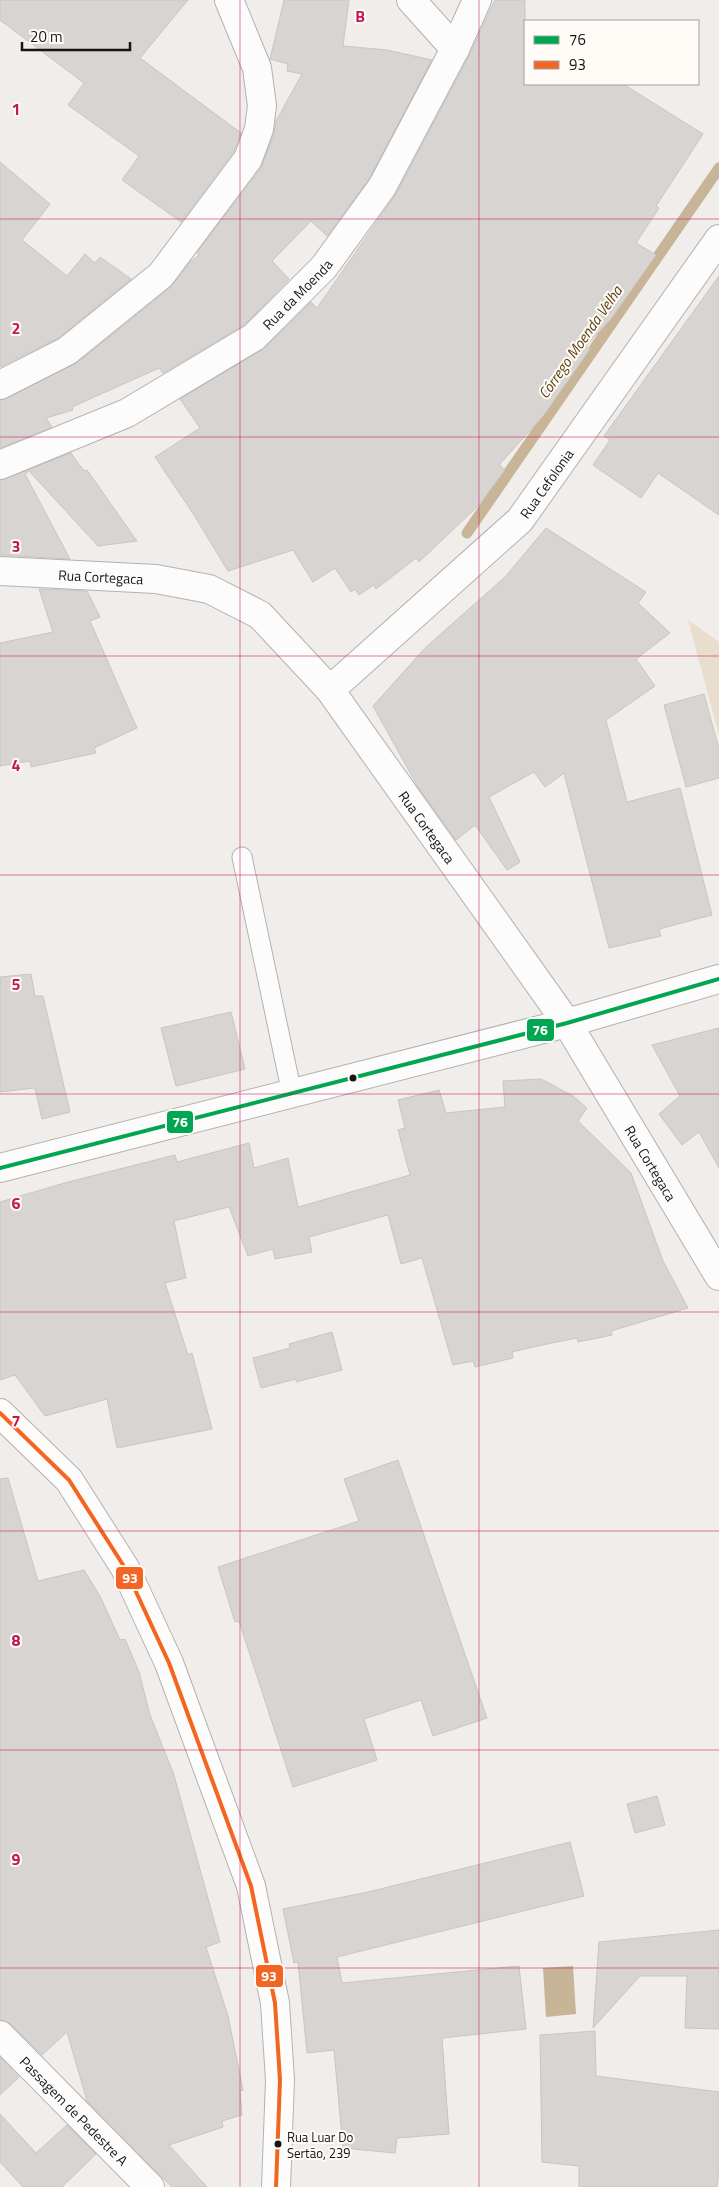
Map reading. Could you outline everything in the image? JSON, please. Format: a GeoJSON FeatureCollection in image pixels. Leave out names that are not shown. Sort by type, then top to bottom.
{"type":"FeatureCollection","features":[{"type":"Feature","properties":{"kind":"street"},"geometry":{"type":"LineString","coordinates":[[0,385],[67,350],[161,275],[248,159],[259,129],[262,106],[257,68],[229,0]]}},
{"type":"Feature","properties":{"kind":"street"},"geometry":{"type":"LineString","coordinates":[[411,0],[455,48]]}},
{"type":"Feature","properties":{"kind":"street","name":"Rua da Moenda"},"geometry":{"type":"LineString","coordinates":[[0,465],[127,413],[254,337],[324,267],[382,187],[455,48],[477,0]]}},
{"type":"Feature","properties":{"kind":"street","name":"Rua Cefolonia"},"geometry":{"type":"LineString","coordinates":[[330,690],[520,520],[719,239]]}},
{"type":"Feature","properties":{"kind":"street","name":"Rua Cortegaca"},"geometry":{"type":"LineString","coordinates":[[0,571],[156,579],[209,589],[260,615],[330,690],[567,1023],[719,1276]]}},
{"type":"Feature","properties":{"kind":"street"},"geometry":{"type":"LineString","coordinates":[[0,1168],[567,1023],[719,979]]}},
{"type":"Feature","properties":{"kind":"street"},"geometry":{"type":"LineString","coordinates":[[0,1413],[69,1480],[125,1568],[169,1662],[251,1886],[275,2003],[280,2080],[276,2187]]}},
{"type":"Feature","properties":{"kind":"street","name":"Passagem de Pedestre A"},"geometry":{"type":"LineString","coordinates":[[0,2035],[150,2187]]}},
{"type":"Feature","properties":{"kind":"lane"},"geometry":{"type":"LineString","coordinates":[[242,857],[292,1094]]}},
{"type":"Feature","properties":{"kind":"shaded area"},"geometry":{"type":"Polygon","coordinates":[[[688,620],[719,642],[719,735],[688,620]]]}},
{"type":"Feature","properties":{"kind":"shaded area"},"geometry":{"type":"Polygon","coordinates":[[[573,1966],[576,2014],[546,2017],[543,1968],[573,1966]]]}},
{"type":"Feature","properties":{"kind":"building"},"geometry":{"type":"Polygon","coordinates":[[[0,0],[188,0],[140,58],[241,133],[234,151],[181,222],[122,180],[139,156],[68,105],[84,83],[0,20],[0,0]]]}},
{"type":"Feature","properties":{"kind":"building"},"geometry":{"type":"Polygon","coordinates":[[[284,0],[349,0],[343,46],[387,50],[432,60],[369,179],[327,236],[311,221],[272,261],[289,279],[244,325],[163,373],[159,368],[72,407],[73,410],[46,418],[52,427],[0,448],[0,400],[77,363],[171,287],[190,262],[199,255],[197,252],[261,168],[274,134],[276,121],[302,74],[287,71],[288,64],[270,59],[284,0]]]}},
{"type":"Feature","properties":{"kind":"building"},"geometry":{"type":"Polygon","coordinates":[[[495,0],[525,0],[524,85],[625,85],[703,134],[656,206],[659,208],[636,243],[656,255],[611,319],[586,346],[590,349],[544,415],[499,465],[505,470],[478,506],[419,562],[416,558],[376,589],[374,585],[359,595],[355,589],[351,592],[335,568],[313,582],[293,550],[228,571],[194,515],[155,457],[200,428],[180,399],[262,350],[311,302],[317,308],[396,194],[469,56],[495,0]]]}},
{"type":"Feature","properties":{"kind":"building"},"geometry":{"type":"Polygon","coordinates":[[[0,162],[50,204],[22,240],[67,276],[85,254],[95,263],[100,257],[131,279],[58,338],[0,367],[0,162]]]}},
{"type":"Feature","properties":{"kind":"building"},"geometry":{"type":"Polygon","coordinates":[[[719,276],[719,515],[658,473],[641,498],[593,465],[610,440],[604,436],[719,276]]]}},
{"type":"Feature","properties":{"kind":"building"},"geometry":{"type":"Polygon","coordinates":[[[71,453],[84,471],[87,470],[137,541],[98,546],[29,471],[25,474],[70,559],[0,555],[0,480],[71,453]]]}},
{"type":"Feature","properties":{"kind":"building"},"geometry":{"type":"Polygon","coordinates":[[[546,528],[646,592],[638,603],[670,633],[636,659],[655,686],[606,720],[627,802],[680,788],[712,915],[659,929],[661,936],[609,948],[564,773],[545,787],[534,772],[489,797],[520,862],[507,870],[475,825],[456,840],[418,787],[373,706],[426,647],[505,577],[546,528]]]}},
{"type":"Feature","properties":{"kind":"building"},"geometry":{"type":"Polygon","coordinates":[[[39,589],[87,591],[100,617],[90,621],[137,728],[94,748],[96,753],[31,767],[30,761],[0,766],[0,643],[53,632],[39,589]]]}},
{"type":"Feature","properties":{"kind":"building"},"geometry":{"type":"Polygon","coordinates":[[[704,694],[719,749],[719,778],[686,787],[664,705],[704,694]]]}},
{"type":"Feature","properties":{"kind":"building"},"geometry":{"type":"Polygon","coordinates":[[[31,974],[35,996],[43,996],[70,1112],[42,1119],[35,1088],[0,1092],[0,977],[31,974]]]}},
{"type":"Feature","properties":{"kind":"building"},"geometry":{"type":"Polygon","coordinates":[[[231,1012],[245,1069],[176,1086],[161,1028],[231,1012]]]}},
{"type":"Feature","properties":{"kind":"building"},"geometry":{"type":"Polygon","coordinates":[[[719,1028],[719,1168],[699,1132],[682,1145],[659,1114],[680,1096],[652,1045],[719,1028]]]}},
{"type":"Feature","properties":{"kind":"building"},"geometry":{"type":"Polygon","coordinates":[[[541,1079],[573,1096],[587,1108],[578,1121],[631,1173],[663,1261],[688,1308],[611,1331],[612,1335],[578,1342],[577,1338],[512,1352],[513,1358],[475,1367],[473,1361],[453,1365],[422,1258],[401,1264],[388,1215],[309,1237],[312,1252],[275,1259],[273,1249],[248,1256],[229,1207],[174,1221],[186,1278],[165,1283],[188,1355],[192,1353],[212,1429],[117,1448],[107,1399],[45,1416],[15,1375],[0,1380],[0,1202],[68,1182],[175,1155],[177,1162],[249,1143],[254,1168],[288,1158],[298,1207],[410,1175],[398,1130],[405,1128],[398,1100],[439,1090],[446,1113],[505,1107],[503,1081],[541,1079]]]}},
{"type":"Feature","properties":{"kind":"building"},"geometry":{"type":"Polygon","coordinates":[[[332,1332],[342,1370],[296,1382],[296,1379],[261,1388],[253,1358],[290,1348],[289,1344],[332,1332]]]}},
{"type":"Feature","properties":{"kind":"building"},"geometry":{"type":"Polygon","coordinates":[[[398,1460],[487,1718],[433,1736],[421,1700],[364,1719],[377,1760],[293,1787],[239,1621],[235,1622],[218,1567],[359,1521],[344,1479],[398,1460]]]}},
{"type":"Feature","properties":{"kind":"building"},"geometry":{"type":"Polygon","coordinates":[[[8,1478],[38,1581],[84,1570],[100,1596],[120,1640],[125,1639],[139,1672],[150,1715],[174,1775],[220,1942],[206,1947],[228,2016],[243,2090],[240,2091],[242,2115],[222,2121],[223,2127],[169,2145],[207,2187],[172,2187],[87,2101],[67,2032],[42,2055],[11,2024],[0,2020],[0,1479],[8,1478]]]}},
{"type":"Feature","properties":{"kind":"building"},"geometry":{"type":"Polygon","coordinates":[[[657,1796],[665,1825],[635,1833],[627,1804],[657,1796]]]}},
{"type":"Feature","properties":{"kind":"building"},"geometry":{"type":"Polygon","coordinates":[[[570,1842],[584,1896],[337,1957],[342,1983],[519,1966],[526,2029],[442,2038],[449,2134],[397,2138],[395,2153],[343,2148],[334,2050],[307,2053],[298,1962],[294,1963],[283,1909],[368,1892],[570,1842]]]}},
{"type":"Feature","properties":{"kind":"building"},"geometry":{"type":"Polygon","coordinates":[[[719,1930],[719,2029],[685,2028],[687,1976],[640,1976],[593,2028],[599,1942],[719,1930]]]}},
{"type":"Feature","properties":{"kind":"building"},"geometry":{"type":"Polygon","coordinates":[[[595,2031],[596,2076],[719,2092],[719,2170],[717,2187],[579,2187],[579,2166],[542,2162],[540,2035],[595,2031]]]}},
{"type":"Feature","properties":{"kind":"building"},"geometry":{"type":"Polygon","coordinates":[[[0,2057],[19,2077],[0,2095],[0,2057]]]}},
{"type":"Feature","properties":{"kind":"building"},"geometry":{"type":"Polygon","coordinates":[[[0,2114],[36,2153],[67,2125],[96,2154],[62,2187],[23,2187],[0,2162],[0,2114]]]}},
{"type":"Feature","properties":{"kind":"waterway","name":"Córrego Moenda Velha"},"geometry":{"type":"LineString","coordinates":[[467,533],[719,168]]}},
{"type":"Feature","properties":{"kind":"transit line","name":"76"},"geometry":{"type":"LineString","coordinates":[[0,1168],[567,1023],[719,979]]}},
{"type":"Feature","properties":{"kind":"transit line","name":"93"},"geometry":{"type":"LineString","coordinates":[[0,1413],[69,1480],[125,1568],[169,1663],[251,1886],[275,2003],[280,2080],[276,2187]]}},
{"type":"Feature","properties":{"kind":"place","name":"Rua Luar Do Sertão, 239"},"geometry":{"type":"Point","coordinates":[278,2144]}}]}
